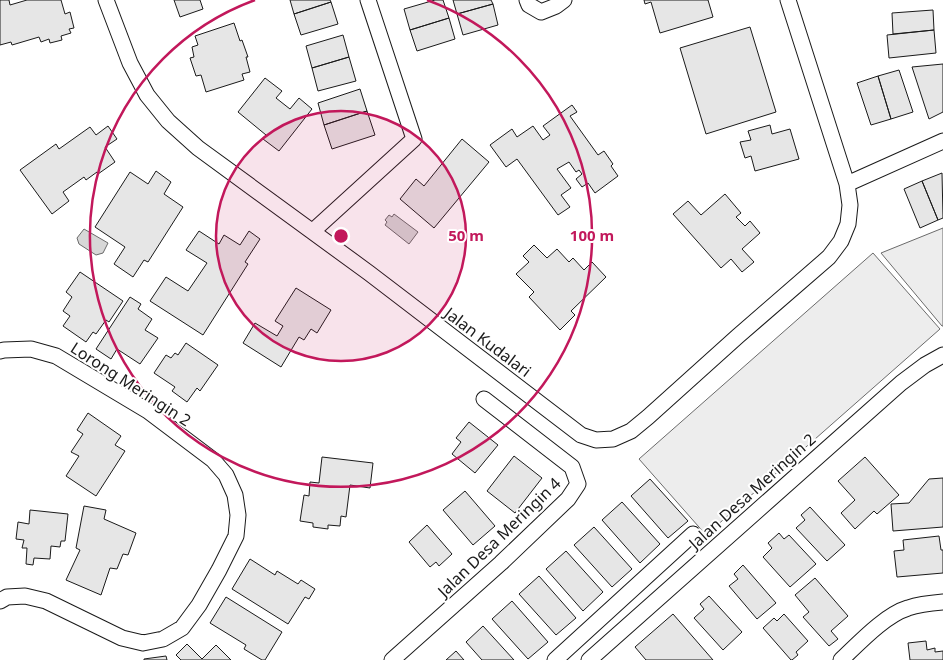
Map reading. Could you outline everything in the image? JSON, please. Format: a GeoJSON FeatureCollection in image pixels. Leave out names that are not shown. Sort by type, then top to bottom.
{"type":"FeatureCollection","features":[{"type":"Feature","properties":{"kind":"street","name":"Jalan Kudalari"},"geometry":{"type":"LineString","coordinates":[[106,0],[130,63],[147,95],[168,121],[198,148],[313,231],[581,435],[596,440],[613,439],[631,431],[829,257],[841,241],[848,224],[850,205],[847,184],[788,0]]}},
{"type":"Feature","properties":{"kind":"street"},"geometry":{"type":"LineString","coordinates":[[313,231],[414,138],[368,0]]}},
{"type":"Feature","properties":{"kind":"street"},"geometry":{"type":"LineString","coordinates":[[527,0],[529,5],[542,12],[564,0]]}},
{"type":"Feature","properties":{"kind":"street"},"geometry":{"type":"LineString","coordinates":[[847,184],[943,141]]}},
{"type":"Feature","properties":{"kind":"street","name":"Lorong Meringin 2"},"geometry":{"type":"LineString","coordinates":[[0,351],[31,349],[56,356],[148,411],[213,460],[226,475],[235,495],[238,515],[236,536],[199,605],[182,628],[163,639],[143,643],[122,638],[46,601],[25,596],[7,597],[0,601]]}},
{"type":"Feature","properties":{"kind":"street","name":"Jalan Desa Meringin 2"},"geometry":{"type":"LineString","coordinates":[[589,660],[894,390],[925,365],[943,355]]}},
{"type":"Feature","properties":{"kind":"street","name":"Jalan Desa Meringin 4"},"geometry":{"type":"LineString","coordinates":[[392,660],[501,563],[568,499],[578,484],[572,467],[484,399]]}},
{"type":"Feature","properties":{"kind":"street","name":"Jalan Desa Meringin 2"},"geometry":{"type":"LineString","coordinates":[[555,660],[693,534]]}},
{"type":"Feature","properties":{"kind":"street"},"geometry":{"type":"LineString","coordinates":[[840,660],[892,615],[907,608],[943,602]]}},
{"type":"Feature","properties":{"kind":"shaded area"},"geometry":{"type":"Polygon","coordinates":[[[394,214],[418,232],[409,244],[385,225],[387,222],[385,220],[389,215],[392,217],[394,214]]]}},
{"type":"Feature","properties":{"kind":"shaded area"},"geometry":{"type":"Polygon","coordinates":[[[943,228],[943,326],[942,326],[881,253],[943,228]]]}},
{"type":"Feature","properties":{"kind":"shaded area"},"geometry":{"type":"Polygon","coordinates":[[[84,229],[108,243],[103,253],[96,255],[79,244],[77,238],[84,229]]]}},
{"type":"Feature","properties":{"kind":"shaded area"},"geometry":{"type":"Polygon","coordinates":[[[873,253],[940,329],[706,535],[639,459],[873,253]]]}},
{"type":"Feature","properties":{"kind":"building"},"geometry":{"type":"Polygon","coordinates":[[[0,0],[9,0],[10,5],[27,0],[61,0],[65,14],[70,12],[74,28],[69,29],[71,33],[61,36],[62,40],[50,43],[49,39],[41,42],[39,37],[12,45],[11,42],[0,45],[0,0]]]}},
{"type":"Feature","properties":{"kind":"building"},"geometry":{"type":"Polygon","coordinates":[[[174,0],[200,0],[203,9],[180,17],[174,0]]]}},
{"type":"Feature","properties":{"kind":"building"},"geometry":{"type":"Polygon","coordinates":[[[290,0],[330,0],[331,2],[294,14],[290,0]]]}},
{"type":"Feature","properties":{"kind":"building"},"geometry":{"type":"Polygon","coordinates":[[[435,0],[443,0],[449,18],[410,30],[404,9],[435,0]]]}},
{"type":"Feature","properties":{"kind":"building"},"geometry":{"type":"Polygon","coordinates":[[[453,0],[491,0],[493,4],[457,14],[453,0]]]}},
{"type":"Feature","properties":{"kind":"building"},"geometry":{"type":"Polygon","coordinates":[[[644,0],[708,0],[713,17],[660,33],[651,2],[645,4],[644,0]]]}},
{"type":"Feature","properties":{"kind":"building"},"geometry":{"type":"Polygon","coordinates":[[[331,2],[338,24],[301,35],[294,14],[331,2]]]}},
{"type":"Feature","properties":{"kind":"building"},"geometry":{"type":"Polygon","coordinates":[[[493,4],[498,25],[463,35],[457,14],[493,4]]]}},
{"type":"Feature","properties":{"kind":"building"},"geometry":{"type":"Polygon","coordinates":[[[933,10],[934,30],[893,34],[892,13],[933,10]]]}},
{"type":"Feature","properties":{"kind":"building"},"geometry":{"type":"Polygon","coordinates":[[[449,18],[455,39],[417,51],[410,30],[449,18]]]}},
{"type":"Feature","properties":{"kind":"building"},"geometry":{"type":"Polygon","coordinates":[[[234,23],[248,57],[246,57],[250,72],[242,74],[244,80],[206,92],[201,75],[196,76],[190,58],[194,57],[192,47],[198,45],[195,36],[234,23]]]}},
{"type":"Feature","properties":{"kind":"building"},"geometry":{"type":"Polygon","coordinates":[[[750,27],[776,112],[706,134],[680,48],[750,27]]]}},
{"type":"Feature","properties":{"kind":"building"},"geometry":{"type":"Polygon","coordinates":[[[934,30],[936,53],[889,58],[887,35],[934,30]]]}},
{"type":"Feature","properties":{"kind":"building"},"geometry":{"type":"Polygon","coordinates":[[[343,35],[349,57],[312,68],[306,46],[343,35]]]}},
{"type":"Feature","properties":{"kind":"building"},"geometry":{"type":"Polygon","coordinates":[[[349,57],[356,81],[318,91],[312,68],[349,57]]]}},
{"type":"Feature","properties":{"kind":"building"},"geometry":{"type":"Polygon","coordinates":[[[943,64],[943,112],[929,119],[912,67],[943,64]]]}},
{"type":"Feature","properties":{"kind":"building"},"geometry":{"type":"Polygon","coordinates":[[[899,70],[913,112],[891,119],[878,76],[899,70]]]}},
{"type":"Feature","properties":{"kind":"building"},"geometry":{"type":"Polygon","coordinates":[[[878,76],[891,119],[871,125],[857,83],[878,76]]]}},
{"type":"Feature","properties":{"kind":"building"},"geometry":{"type":"Polygon","coordinates":[[[265,78],[282,91],[276,98],[290,109],[299,98],[312,109],[279,151],[263,139],[266,135],[238,112],[265,78]]]}},
{"type":"Feature","properties":{"kind":"building"},"geometry":{"type":"Polygon","coordinates":[[[360,89],[367,111],[324,125],[318,103],[360,89]]]}},
{"type":"Feature","properties":{"kind":"building"},"geometry":{"type":"Polygon","coordinates":[[[572,105],[577,112],[570,116],[598,155],[604,151],[613,164],[611,166],[618,176],[595,193],[588,183],[582,187],[576,179],[582,174],[579,170],[576,172],[569,162],[557,169],[571,188],[561,195],[570,207],[558,215],[517,159],[506,167],[490,145],[512,129],[517,137],[533,126],[543,140],[550,135],[543,126],[572,105]]]}},
{"type":"Feature","properties":{"kind":"building"},"geometry":{"type":"Polygon","coordinates":[[[367,111],[375,135],[332,149],[324,125],[367,111]]]}},
{"type":"Feature","properties":{"kind":"building"},"geometry":{"type":"Polygon","coordinates":[[[770,125],[772,134],[790,129],[799,159],[755,171],[751,156],[745,158],[740,142],[751,140],[748,131],[770,125]]]}},
{"type":"Feature","properties":{"kind":"building"},"geometry":{"type":"Polygon","coordinates":[[[108,126],[117,139],[105,147],[115,162],[86,180],[84,177],[63,192],[69,201],[52,214],[20,170],[56,144],[59,149],[90,127],[96,135],[108,126]]]}},
{"type":"Feature","properties":{"kind":"building"},"geometry":{"type":"Polygon","coordinates":[[[462,139],[489,162],[434,228],[400,199],[416,179],[424,186],[462,139]]]}},
{"type":"Feature","properties":{"kind":"building"},"geometry":{"type":"Polygon","coordinates":[[[156,171],[171,182],[164,194],[183,207],[148,262],[144,260],[133,277],[114,264],[125,247],[95,227],[130,172],[148,184],[156,171]]]}},
{"type":"Feature","properties":{"kind":"building"},"geometry":{"type":"Polygon","coordinates":[[[942,173],[943,218],[938,220],[922,181],[942,173]]]}},
{"type":"Feature","properties":{"kind":"building"},"geometry":{"type":"Polygon","coordinates":[[[922,181],[938,220],[920,228],[904,189],[922,181]]]}},
{"type":"Feature","properties":{"kind":"building"},"geometry":{"type":"Polygon","coordinates":[[[725,194],[741,213],[736,217],[745,226],[750,221],[760,233],[742,249],[754,262],[742,272],[731,259],[721,268],[673,214],[688,201],[701,215],[725,194]]]}},
{"type":"Feature","properties":{"kind":"building"},"geometry":{"type":"Polygon","coordinates":[[[199,231],[219,244],[224,235],[240,245],[249,231],[260,239],[245,262],[248,264],[203,335],[150,301],[166,277],[188,291],[207,263],[186,250],[199,231]]]}},
{"type":"Feature","properties":{"kind":"building"},"geometry":{"type":"Polygon","coordinates":[[[534,245],[547,258],[557,249],[569,262],[573,258],[584,270],[592,262],[606,277],[571,311],[575,315],[560,330],[529,297],[534,292],[516,274],[529,262],[523,256],[534,245]]]}},
{"type":"Feature","properties":{"kind":"building"},"geometry":{"type":"Polygon","coordinates":[[[80,272],[123,301],[109,322],[106,320],[96,334],[93,332],[86,342],[63,326],[70,316],[63,311],[72,297],[66,292],[80,272]]]}},
{"type":"Feature","properties":{"kind":"building"},"geometry":{"type":"Polygon","coordinates":[[[296,288],[331,310],[317,333],[311,329],[304,340],[299,337],[281,367],[243,343],[255,323],[277,336],[283,326],[275,321],[296,288]]]}},
{"type":"Feature","properties":{"kind":"building"},"geometry":{"type":"Polygon","coordinates":[[[130,297],[141,304],[138,309],[152,319],[145,330],[158,338],[140,364],[117,349],[111,359],[96,349],[130,297]]]}},
{"type":"Feature","properties":{"kind":"building"},"geometry":{"type":"Polygon","coordinates":[[[186,343],[218,365],[200,391],[197,388],[187,402],[172,391],[175,387],[154,373],[166,355],[171,358],[175,353],[178,355],[186,343]]]}},
{"type":"Feature","properties":{"kind":"building"},"geometry":{"type":"Polygon","coordinates":[[[88,413],[121,436],[115,445],[125,451],[96,496],[66,476],[79,456],[71,452],[83,434],[77,430],[88,413]]]}},
{"type":"Feature","properties":{"kind":"building"},"geometry":{"type":"Polygon","coordinates":[[[469,422],[498,445],[475,473],[452,454],[461,442],[456,438],[469,422]]]}},
{"type":"Feature","properties":{"kind":"building"},"geometry":{"type":"Polygon","coordinates":[[[514,456],[542,478],[515,513],[487,491],[514,456]]]}},
{"type":"Feature","properties":{"kind":"building"},"geometry":{"type":"Polygon","coordinates":[[[322,457],[373,463],[370,488],[350,485],[346,517],[341,516],[340,526],[328,525],[328,529],[313,527],[313,523],[300,521],[304,495],[309,496],[310,482],[319,483],[322,457]]]}},
{"type":"Feature","properties":{"kind":"building"},"geometry":{"type":"Polygon","coordinates":[[[865,457],[899,495],[877,514],[874,511],[855,529],[841,513],[855,500],[838,481],[865,457]]]}},
{"type":"Feature","properties":{"kind":"building"},"geometry":{"type":"Polygon","coordinates":[[[943,478],[943,527],[893,531],[891,504],[909,503],[929,479],[943,478]]]}},
{"type":"Feature","properties":{"kind":"building"},"geometry":{"type":"Polygon","coordinates":[[[650,479],[688,521],[668,538],[631,496],[650,479]]]}},
{"type":"Feature","properties":{"kind":"building"},"geometry":{"type":"Polygon","coordinates":[[[465,491],[495,526],[473,545],[443,510],[465,491]]]}},
{"type":"Feature","properties":{"kind":"building"},"geometry":{"type":"Polygon","coordinates":[[[622,502],[660,544],[640,563],[602,520],[622,502]]]}},
{"type":"Feature","properties":{"kind":"building"},"geometry":{"type":"Polygon","coordinates":[[[84,506],[106,510],[104,519],[136,533],[128,555],[123,554],[117,569],[110,568],[101,595],[66,580],[80,550],[76,548],[84,506]]]}},
{"type":"Feature","properties":{"kind":"building"},"geometry":{"type":"Polygon","coordinates":[[[810,507],[845,545],[827,561],[796,528],[805,520],[801,515],[810,507]]]}},
{"type":"Feature","properties":{"kind":"building"},"geometry":{"type":"Polygon","coordinates":[[[30,510],[68,514],[65,541],[61,541],[60,547],[51,546],[50,559],[34,558],[33,565],[26,564],[27,548],[22,548],[24,540],[16,539],[18,522],[29,524],[30,510]]]}},
{"type":"Feature","properties":{"kind":"building"},"geometry":{"type":"Polygon","coordinates":[[[427,525],[452,554],[439,566],[436,562],[430,567],[409,542],[427,525]]]}},
{"type":"Feature","properties":{"kind":"building"},"geometry":{"type":"Polygon","coordinates":[[[594,527],[632,569],[612,587],[574,545],[594,527]]]}},
{"type":"Feature","properties":{"kind":"building"},"geometry":{"type":"Polygon","coordinates":[[[779,533],[784,539],[789,535],[816,564],[790,587],[763,557],[772,548],[768,543],[779,533]]]}},
{"type":"Feature","properties":{"kind":"building"},"geometry":{"type":"Polygon","coordinates":[[[939,536],[941,550],[943,550],[943,573],[897,577],[894,551],[904,550],[903,540],[939,536]]]}},
{"type":"Feature","properties":{"kind":"building"},"geometry":{"type":"Polygon","coordinates":[[[566,551],[603,592],[583,611],[546,569],[566,551]]]}},
{"type":"Feature","properties":{"kind":"building"},"geometry":{"type":"Polygon","coordinates":[[[250,559],[275,575],[277,571],[298,584],[301,580],[315,589],[309,599],[305,597],[288,624],[232,589],[250,559]]]}},
{"type":"Feature","properties":{"kind":"building"},"geometry":{"type":"Polygon","coordinates":[[[743,565],[776,603],[757,619],[729,586],[738,579],[734,574],[743,565]]]}},
{"type":"Feature","properties":{"kind":"building"},"geometry":{"type":"Polygon","coordinates":[[[539,576],[576,618],[556,635],[519,594],[539,576]]]}},
{"type":"Feature","properties":{"kind":"building"},"geometry":{"type":"Polygon","coordinates":[[[815,578],[848,616],[831,631],[838,639],[829,646],[803,617],[809,612],[795,595],[815,578]]]}},
{"type":"Feature","properties":{"kind":"building"},"geometry":{"type":"Polygon","coordinates":[[[709,596],[742,632],[723,650],[694,618],[704,609],[700,604],[709,596]]]}},
{"type":"Feature","properties":{"kind":"building"},"geometry":{"type":"Polygon","coordinates":[[[226,597],[282,632],[265,660],[244,649],[246,645],[210,623],[226,597]]]}},
{"type":"Feature","properties":{"kind":"building"},"geometry":{"type":"Polygon","coordinates":[[[512,601],[548,642],[528,659],[492,619],[512,601]]]}},
{"type":"Feature","properties":{"kind":"building"},"geometry":{"type":"Polygon","coordinates":[[[673,614],[713,660],[646,660],[635,647],[673,614]]]}},
{"type":"Feature","properties":{"kind":"building"},"geometry":{"type":"Polygon","coordinates":[[[784,614],[808,641],[796,652],[798,655],[792,660],[763,628],[774,618],[777,621],[784,614]]]}},
{"type":"Feature","properties":{"kind":"building"},"geometry":{"type":"Polygon","coordinates":[[[483,626],[514,660],[482,660],[466,642],[483,626]]]}},
{"type":"Feature","properties":{"kind":"building"},"geometry":{"type":"Polygon","coordinates":[[[926,641],[927,650],[935,648],[935,652],[943,651],[943,660],[910,660],[908,643],[926,641]]]}},
{"type":"Feature","properties":{"kind":"building"},"geometry":{"type":"Polygon","coordinates":[[[187,644],[202,659],[216,645],[231,660],[181,660],[176,655],[187,644]]]}},
{"type":"Feature","properties":{"kind":"building"},"geometry":{"type":"Polygon","coordinates":[[[456,651],[464,660],[446,660],[456,651]]]}},
{"type":"Feature","properties":{"kind":"building"},"geometry":{"type":"Polygon","coordinates":[[[166,656],[167,660],[144,660],[144,659],[166,656]]]}}]}
